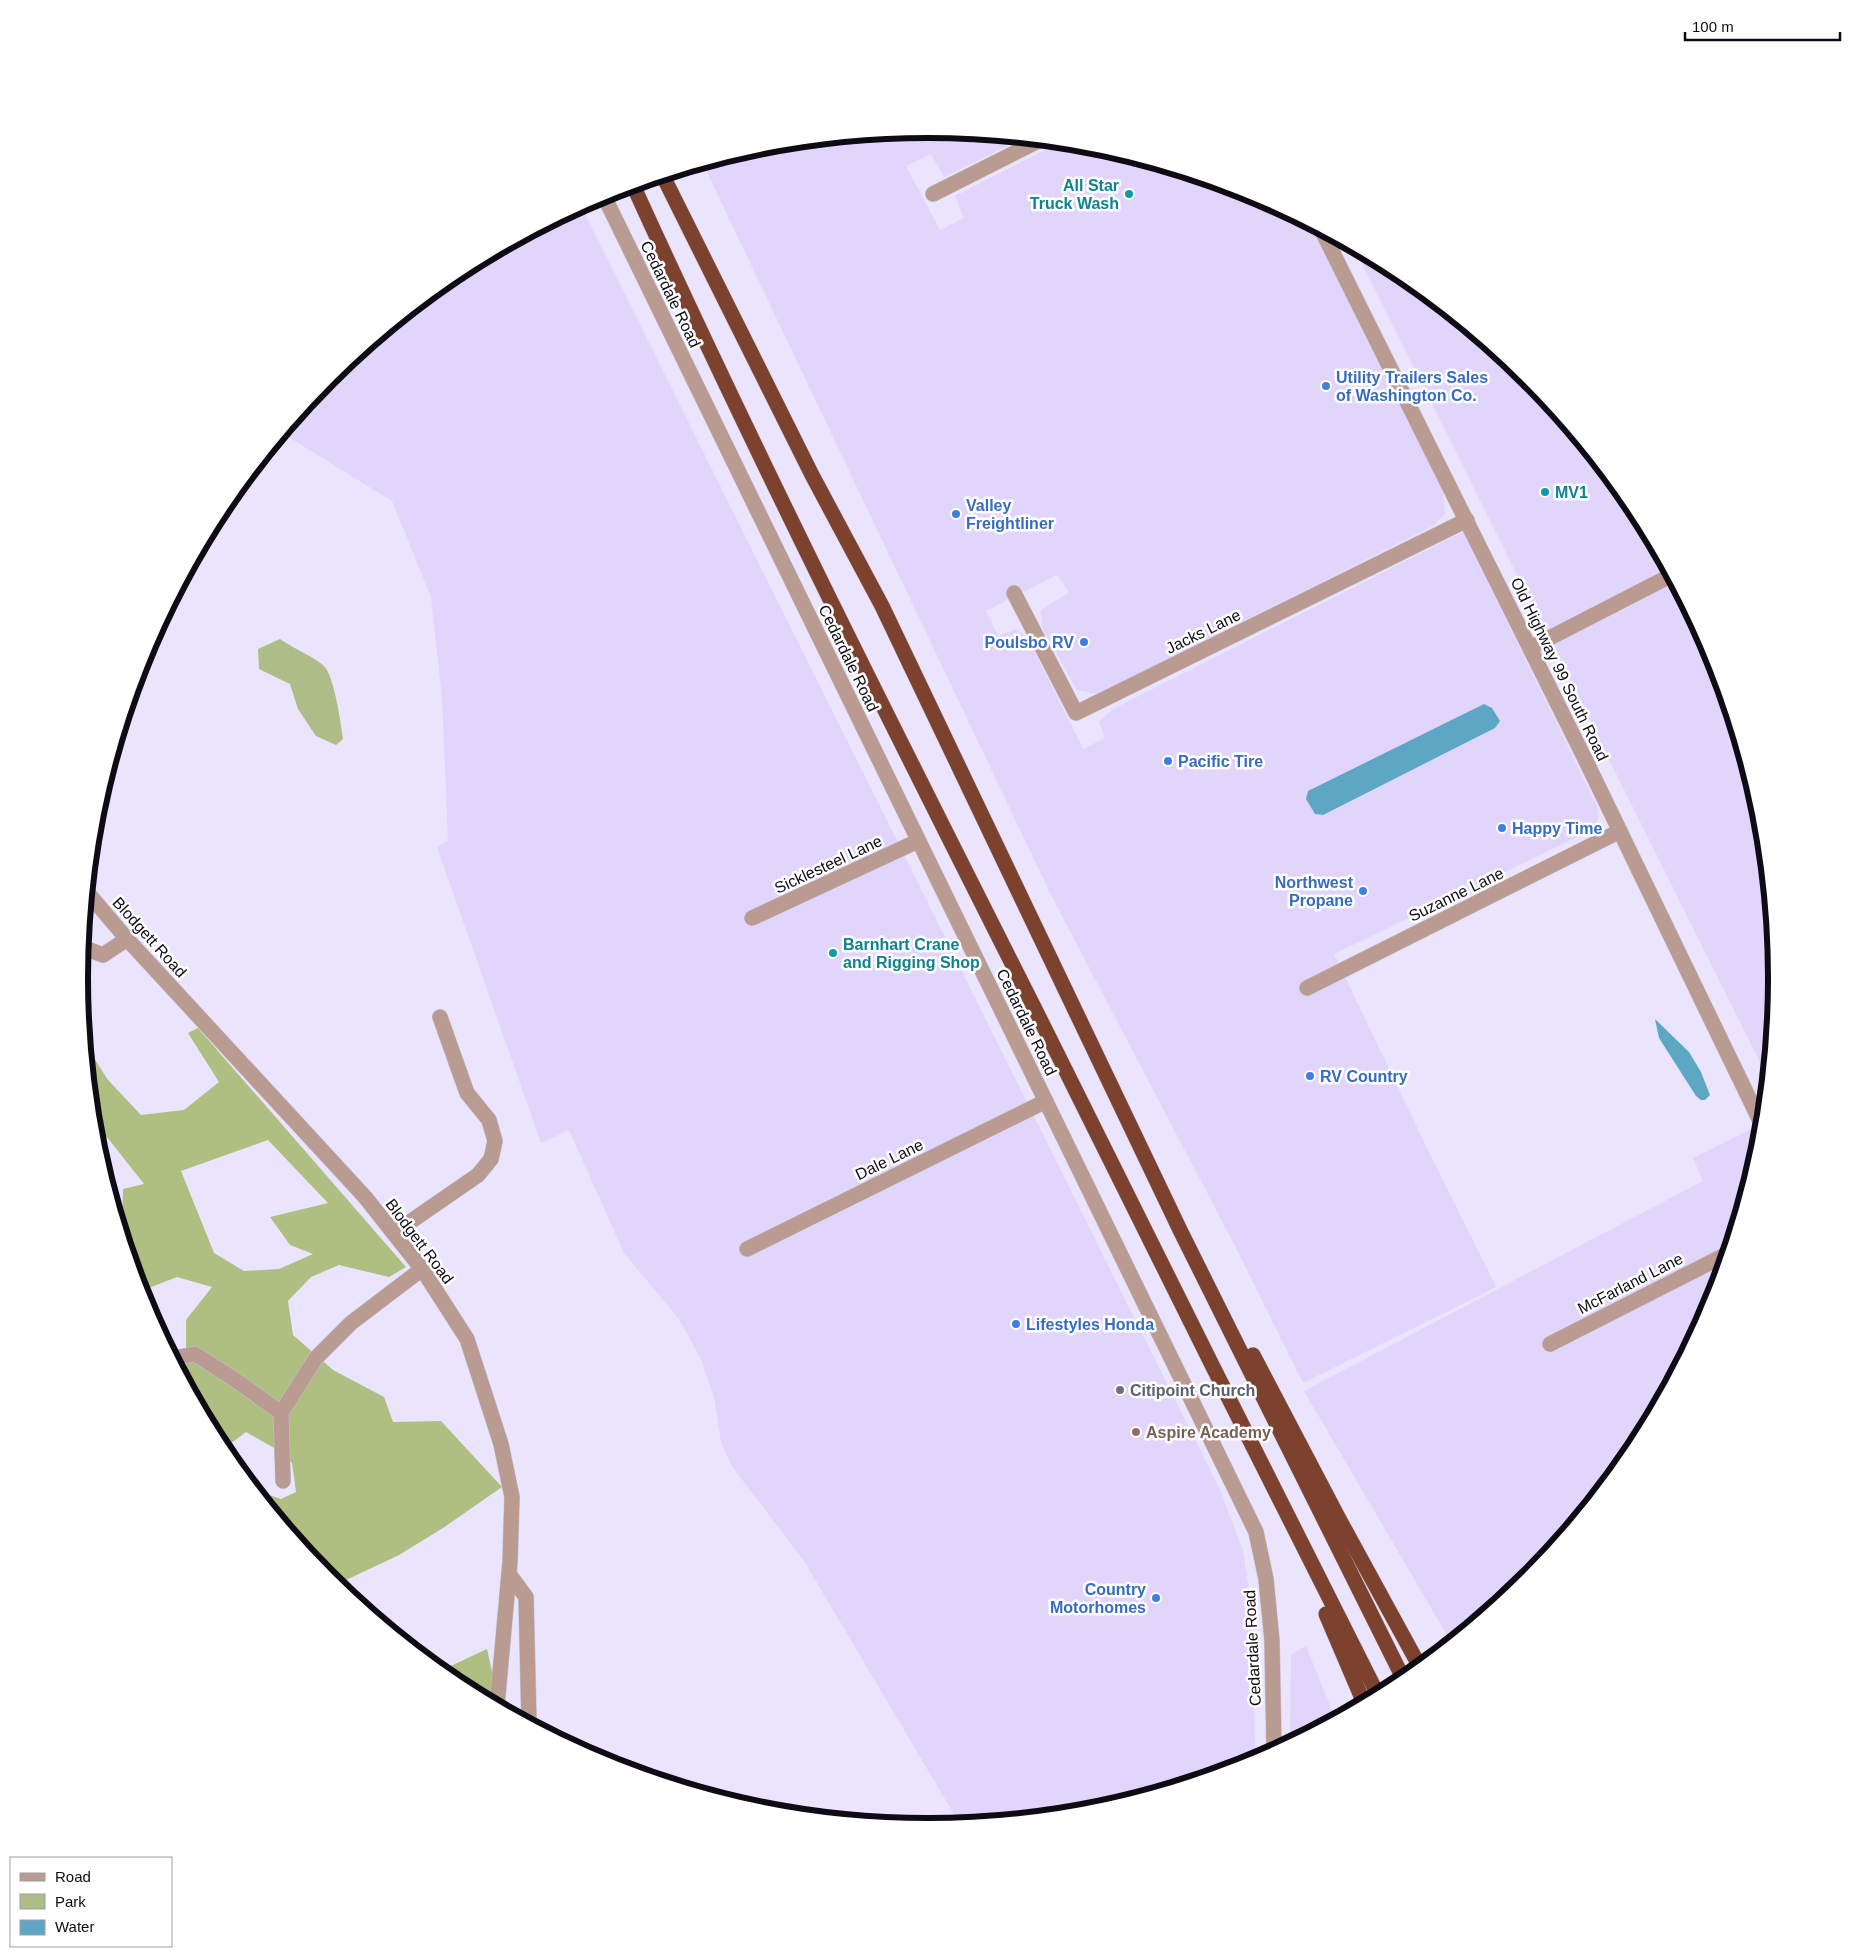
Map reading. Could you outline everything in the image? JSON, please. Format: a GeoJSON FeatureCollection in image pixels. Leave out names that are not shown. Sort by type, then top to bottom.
{"type":"FeatureCollection","features":[{"type":"Feature","properties":{"kind":"highway"},"geometry":{"type":"LineString","coordinates":[[665,181],[812,475],[882,606],[1180,1230],[1400,1673]]}},
{"type":"Feature","properties":{"kind":"highway"},"geometry":{"type":"LineString","coordinates":[[636,191],[843,627],[1278,1500],[1374,1689]]}},
{"type":"Feature","properties":{"kind":"highway"},"geometry":{"type":"LineString","coordinates":[[1180,1230],[1234,1320],[1417,1661]]}},
{"type":"Feature","properties":{"kind":"highway"},"geometry":{"type":"LineString","coordinates":[[1278,1500],[1361,1697]]}},
{"type":"Feature","properties":{"kind":"street"},"geometry":{"type":"LineString","coordinates":[[934,194],[1030,145]]}},
{"type":"Feature","properties":{"kind":"street","name":"Cedardale Road"},"geometry":{"type":"LineString","coordinates":[[607,202],[1256,1532],[1266,1579],[1272,1641],[1274,1744]]}},
{"type":"Feature","properties":{"kind":"street","name":"Old Highway 99 South Road"},"geometry":{"type":"LineString","coordinates":[[1326,239],[1467,520],[1756,1112]]}},
{"type":"Feature","properties":{"kind":"street","name":"Jacks Lane"},"geometry":{"type":"LineString","coordinates":[[1014,593],[1076,714],[1467,520]]}},
{"type":"Feature","properties":{"kind":"street"},"geometry":{"type":"LineString","coordinates":[[1530,648],[1666,578]]}},
{"type":"Feature","properties":{"kind":"street","name":"Suzanne Lane"},"geometry":{"type":"LineString","coordinates":[[1308,988],[1620,831]]}},
{"type":"Feature","properties":{"kind":"street","name":"Sicklesteel Lane"},"geometry":{"type":"LineString","coordinates":[[752,918],[918,841]]}},
{"type":"Feature","properties":{"kind":"street","name":"Blodgett Road"},"geometry":{"type":"LineString","coordinates":[[92,898],[127,939],[364,1197],[422,1269],[467,1339],[501,1444],[512,1497],[509,1574],[498,1700]]}},
{"type":"Feature","properties":{"kind":"street"},"geometry":{"type":"LineString","coordinates":[[89,949],[103,955],[127,939]]}},
{"type":"Feature","properties":{"kind":"street"},"geometry":{"type":"LineString","coordinates":[[394,1233],[478,1175],[490,1159],[494,1141],[489,1120],[467,1093],[440,1017]]}},
{"type":"Feature","properties":{"kind":"street","name":"Dale Lane"},"geometry":{"type":"LineString","coordinates":[[747,1249],[1046,1101]]}},
{"type":"Feature","properties":{"kind":"street","name":"McFarland Lane"},"geometry":{"type":"LineString","coordinates":[[1550,1344],[1720,1257]]}},
{"type":"Feature","properties":{"kind":"street"},"geometry":{"type":"LineString","coordinates":[[283,1481],[281,1413],[316,1358],[351,1323],[422,1269]]}},
{"type":"Feature","properties":{"kind":"street"},"geometry":{"type":"LineString","coordinates":[[179,1356],[195,1354],[281,1413]]}},
{"type":"Feature","properties":{"kind":"street"},"geometry":{"type":"LineString","coordinates":[[509,1574],[526,1597],[529,1718]]}},
{"type":"Feature","properties":{"kind":"shaded area"},"geometry":{"type":"Polygon","coordinates":[[[928,138],[982,140],[1012,143],[944,177],[931,154],[906,166],[940,230],[964,218],[955,196],[1049,148],[1145,167],[1198,183],[1249,202],[1315,233],[1443,490],[1445,514],[1433,526],[1098,694],[1077,690],[1042,628],[1041,610],[1069,592],[1057,575],[986,611],[998,636],[1016,629],[1028,638],[1083,749],[1105,738],[1099,722],[1113,709],[1463,532],[1597,806],[1598,820],[1588,832],[1334,954],[1496,1287],[1303,1383],[1235,1246],[1051,895],[705,168],[764,155],[818,146],[873,140],[928,138]]]}},
{"type":"Feature","properties":{"kind":"shaded area"},"geometry":{"type":"Polygon","coordinates":[[[584,212],[1220,1490],[1243,1550],[1253,1619],[1255,1752],[1198,1774],[1145,1790],[1091,1802],[1037,1811],[982,1817],[956,1817],[804,1561],[731,1465],[721,1442],[714,1397],[701,1359],[679,1319],[624,1253],[569,1130],[541,1143],[437,847],[448,841],[442,698],[431,597],[392,501],[287,436],[334,385],[374,347],[416,312],[461,280],[508,251],[584,212]]]}},
{"type":"Feature","properties":{"kind":"shaded area"},"geometry":{"type":"Polygon","coordinates":[[[1359,258],[1439,312],[1481,347],[1559,425],[1594,467],[1626,512],[1655,558],[1681,607],[1704,657],[1723,708],[1739,761],[1751,815],[1760,869],[1766,924],[1768,978],[1766,1033],[1762,1067],[1359,258]]]}},
{"type":"Feature","properties":{"kind":"shaded area"},"geometry":{"type":"Polygon","coordinates":[[[1753,1128],[1739,1196],[1723,1249],[1704,1300],[1681,1350],[1655,1399],[1626,1445],[1594,1490],[1559,1532],[1521,1572],[1481,1610],[1448,1637],[1304,1391],[1703,1181],[1693,1158],[1753,1128]]]}},
{"type":"Feature","properties":{"kind":"shaded area"},"geometry":{"type":"Polygon","coordinates":[[[1306,1646],[1333,1713],[1290,1736],[1291,1654],[1306,1646]]]}},
{"type":"Feature","properties":{"kind":"green space"},"geometry":{"type":"Polygon","coordinates":[[[280,639],[320,663],[328,671],[341,722],[343,739],[336,745],[316,736],[298,709],[290,684],[259,669],[258,649],[280,639]]]}},
{"type":"Feature","properties":{"kind":"green space"},"geometry":{"type":"Polygon","coordinates":[[[198,1028],[406,1267],[389,1277],[339,1265],[311,1277],[288,1301],[293,1335],[333,1370],[384,1397],[393,1422],[441,1421],[502,1487],[443,1528],[399,1555],[344,1581],[296,1532],[265,1495],[281,1499],[296,1492],[292,1463],[276,1449],[246,1432],[229,1445],[186,1372],[186,1320],[212,1287],[177,1277],[147,1289],[122,1217],[123,1189],[144,1184],[107,1137],[103,1138],[91,1054],[108,1080],[141,1115],[184,1110],[219,1082],[188,1033],[198,1028]],[[268,1140],[181,1171],[214,1253],[244,1271],[279,1269],[313,1254],[290,1245],[270,1217],[328,1203],[268,1140]]]}},
{"type":"Feature","properties":{"kind":"green space"},"geometry":{"type":"Polygon","coordinates":[[[487,1649],[493,1676],[492,1697],[461,1677],[448,1667],[487,1649]]]}},
{"type":"Feature","properties":{"kind":"water"},"geometry":{"type":"Polygon","coordinates":[[[1484,704],[1492,708],[1500,721],[1495,728],[1323,815],[1315,814],[1306,799],[1308,791],[1484,704]]]}},
{"type":"Feature","properties":{"kind":"water"},"geometry":{"type":"Polygon","coordinates":[[[1655,1019],[1689,1052],[1701,1072],[1710,1095],[1705,1100],[1701,1100],[1696,1096],[1659,1038],[1655,1019]]]}},
{"type":"Feature","properties":{"kind":"place","name":"All Star Truck Wash"},"geometry":{"type":"Point","coordinates":[1129,194]}},
{"type":"Feature","properties":{"kind":"place","name":"Utility Trailers Sales of Washington Co."},"geometry":{"type":"Point","coordinates":[1326,386]}},
{"type":"Feature","properties":{"kind":"place","name":"MV1"},"geometry":{"type":"Point","coordinates":[1545,492]}},
{"type":"Feature","properties":{"kind":"place","name":"Valley Freightliner"},"geometry":{"type":"Point","coordinates":[956,514]}},
{"type":"Feature","properties":{"kind":"place","name":"Poulsbo RV"},"geometry":{"type":"Point","coordinates":[1084,642]}},
{"type":"Feature","properties":{"kind":"place","name":"Pacific Tire"},"geometry":{"type":"Point","coordinates":[1168,761]}},
{"type":"Feature","properties":{"kind":"place","name":"Happy Time"},"geometry":{"type":"Point","coordinates":[1502,828]}},
{"type":"Feature","properties":{"kind":"place","name":"Northwest Propane"},"geometry":{"type":"Point","coordinates":[1363,891]}},
{"type":"Feature","properties":{"kind":"place","name":"Barnhart Crane and Rigging Shop"},"geometry":{"type":"Point","coordinates":[833,953]}},
{"type":"Feature","properties":{"kind":"place","name":"RV Country"},"geometry":{"type":"Point","coordinates":[1310,1076]}},
{"type":"Feature","properties":{"kind":"place","name":"Lifestyles Honda"},"geometry":{"type":"Point","coordinates":[1016,1324]}},
{"type":"Feature","properties":{"kind":"place","name":"Citipoint Church"},"geometry":{"type":"Point","coordinates":[1120,1390]}},
{"type":"Feature","properties":{"kind":"place","name":"Aspire Academy"},"geometry":{"type":"Point","coordinates":[1136,1432]}},
{"type":"Feature","properties":{"kind":"place","name":"Country Motorhomes"},"geometry":{"type":"Point","coordinates":[1156,1598]}}]}
